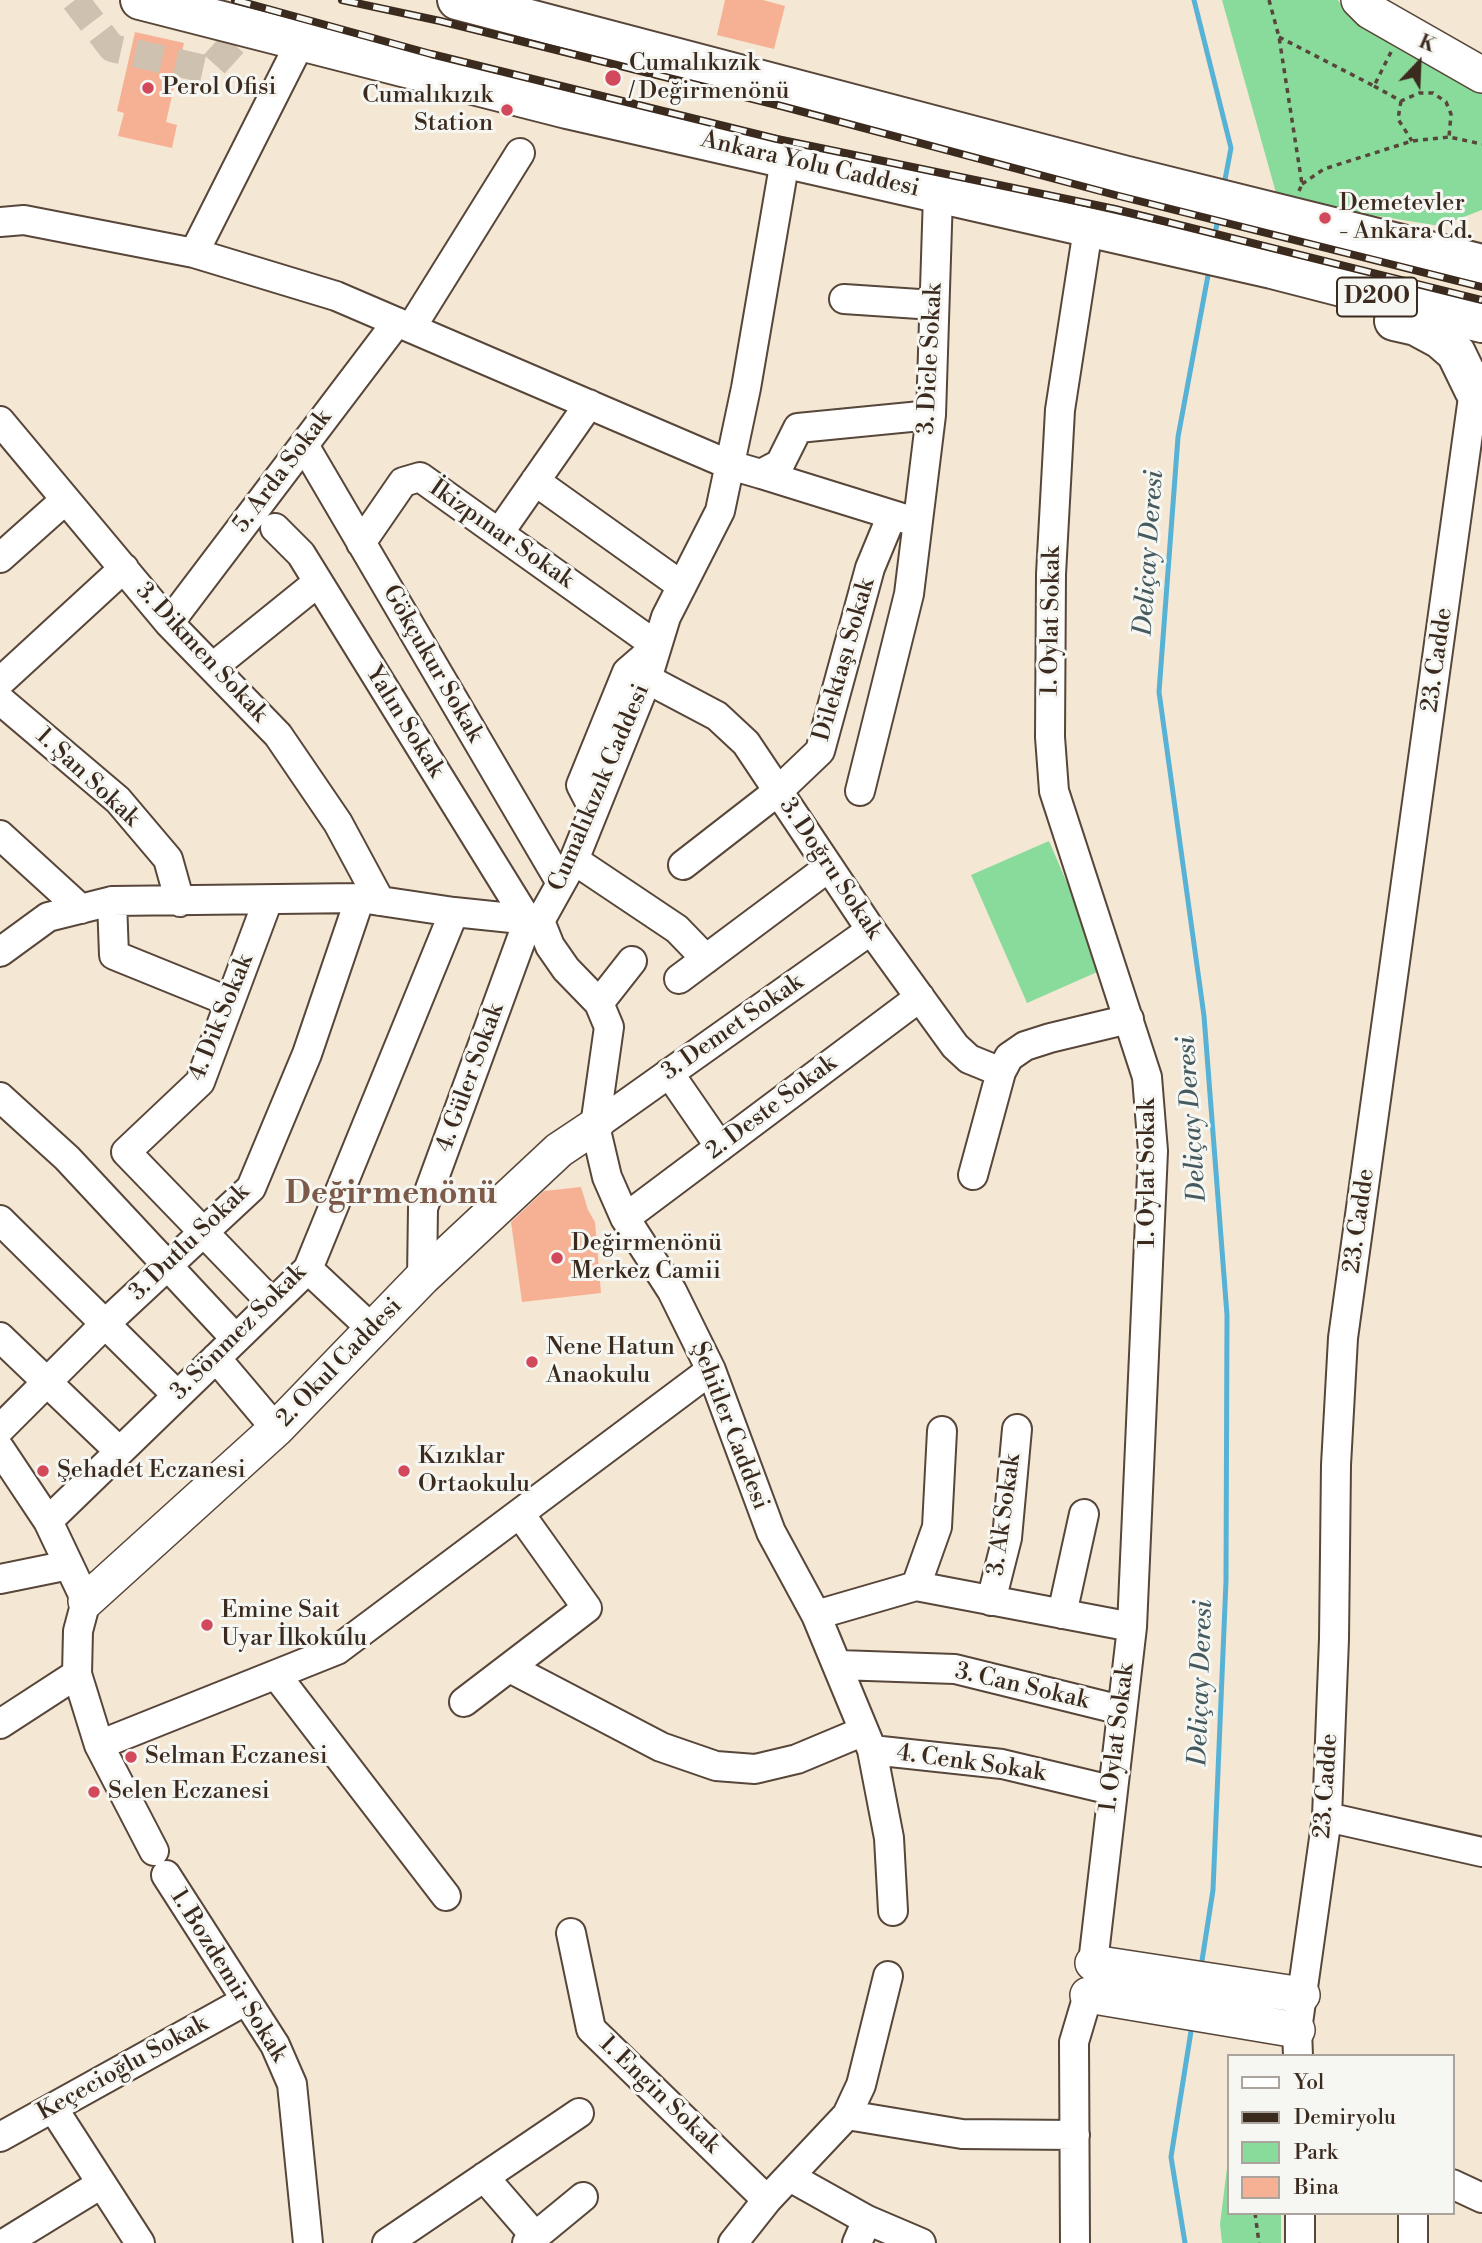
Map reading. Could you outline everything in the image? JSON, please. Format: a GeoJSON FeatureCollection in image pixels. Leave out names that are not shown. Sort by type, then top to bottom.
{"type":"FeatureCollection","features":[{"type":"Feature","properties":{"kind":"highway","name":"Ankara Yolu Caddesi"},"geometry":{"type":"LineString","coordinates":[[140,0],[785,160],[1280,271],[1482,323]]}},
{"type":"Feature","properties":{"kind":"highway","name":"D200"},"geometry":{"type":"LineString","coordinates":[[457,0],[503,5],[1124,175],[1295,200],[1395,242],[1478,248]]}},
{"type":"Feature","properties":{"kind":"highway"},"geometry":{"type":"LineString","coordinates":[[1280,271],[1345,305],[1416,326],[1440,339],[1456,353],[1478,386]]}},
{"type":"Feature","properties":{"kind":"highway"},"geometry":{"type":"LineString","coordinates":[[1371,295],[1482,335]]}},
{"type":"Feature","properties":{"kind":"main road"},"geometry":{"type":"LineString","coordinates":[[1359,0],[1370,11],[1482,75]]}},
{"type":"Feature","properties":{"kind":"main road","name":"2. Okul Caddesi"},"geometry":{"type":"LineString","coordinates":[[86,1601],[276,1429],[422,1278],[559,1150],[595,1126]]}},
{"type":"Feature","properties":{"kind":"main road"},"geometry":{"type":"LineString","coordinates":[[1091,1979],[1302,1995]]}},
{"type":"Feature","properties":{"kind":"main road"},"geometry":{"type":"LineString","coordinates":[[1091,1979],[1297,2043]]}},
{"type":"Feature","properties":{"kind":"street"},"geometry":{"type":"LineString","coordinates":[[194,253],[301,41]]}},
{"type":"Feature","properties":{"kind":"street","name":"5. Arda Sokak"},"geometry":{"type":"LineString","coordinates":[[169,623],[304,445],[404,325],[520,153]]}},
{"type":"Feature","properties":{"kind":"street","name":"Cumalıkızık Caddesi"},"geometry":{"type":"LineString","coordinates":[[534,921],[567,871],[647,679],[666,617],[720,511],[785,160]]}},
{"type":"Feature","properties":{"kind":"street","name":"3. Dicle Sokak"},"geometry":{"type":"LineString","coordinates":[[860,791],[909,594],[905,518],[931,415],[938,195]]}},
{"type":"Feature","properties":{"kind":"street"},"geometry":{"type":"LineString","coordinates":[[0,222],[24,220],[194,253],[337,296],[730,465],[905,518]]}},
{"type":"Feature","properties":{"kind":"street","name":"1. Oylat Sokak"},"geometry":{"type":"LineString","coordinates":[[1075,2243],[1074,2042],[1091,1979],[1132,1627],[1153,1150],[1147,1077],[1054,791],[1050,737],[1051,574],[1060,411],[1088,229]]}},
{"type":"Feature","properties":{"kind":"street"},"geometry":{"type":"LineString","coordinates":[[844,299],[934,304]]}},
{"type":"Feature","properties":{"kind":"street","name":"23. Cadde"},"geometry":{"type":"LineString","coordinates":[[1297,2043],[1327,1817],[1335,1639],[1336,1465],[1343,1338],[1478,386]]}},
{"type":"Feature","properties":{"kind":"street"},"geometry":{"type":"LineString","coordinates":[[499,533],[589,404]]}},
{"type":"Feature","properties":{"kind":"street"},"geometry":{"type":"LineString","coordinates":[[761,474],[780,464],[799,428],[931,415]]}},
{"type":"Feature","properties":{"kind":"street","name":"3. Dikmen Sokak"},"geometry":{"type":"LineString","coordinates":[[4,435],[65,500],[169,623],[278,735],[338,822],[370,899]]}},
{"type":"Feature","properties":{"kind":"street","name":"Gökçukur Sokak"},"geometry":{"type":"LineString","coordinates":[[304,445],[361,543],[567,871]]}},
{"type":"Feature","properties":{"kind":"street","name":"İkizpınar Sokak"},"geometry":{"type":"LineString","coordinates":[[361,543],[403,482],[420,477],[657,646]]}},
{"type":"Feature","properties":{"kind":"street"},"geometry":{"type":"LineString","coordinates":[[536,481],[682,586]]}},
{"type":"Feature","properties":{"kind":"street"},"geometry":{"type":"LineString","coordinates":[[0,558],[65,500]]}},
{"type":"Feature","properties":{"kind":"street","name":"Dilektaşı Sokak"},"geometry":{"type":"LineString","coordinates":[[683,865],[777,792],[820,751],[870,568],[905,518]]}},
{"type":"Feature","properties":{"kind":"street","name":"Yalın Sokak"},"geometry":{"type":"LineString","coordinates":[[275,528],[301,554],[534,921]]}},
{"type":"Feature","properties":{"kind":"street"},"geometry":{"type":"LineString","coordinates":[[0,682],[124,568]]}},
{"type":"Feature","properties":{"kind":"street"},"geometry":{"type":"LineString","coordinates":[[213,667],[317,583]]}},
{"type":"Feature","properties":{"kind":"street"},"geometry":{"type":"LineString","coordinates":[[594,810],[581,785],[626,672],[657,646]]}},
{"type":"Feature","properties":{"kind":"street","name":"3. Doğru Sokak"},"geometry":{"type":"LineString","coordinates":[[647,679],[717,716],[746,743],[871,930],[955,1046],[969,1059],[1001,1072]]}},
{"type":"Feature","properties":{"kind":"street","name":"1. Şan Sokak"},"geometry":{"type":"LineString","coordinates":[[0,700],[118,800],[168,859],[180,902]]}},
{"type":"Feature","properties":{"kind":"street"},"geometry":{"type":"LineString","coordinates":[[0,835],[81,909]]}},
{"type":"Feature","properties":{"kind":"street"},"geometry":{"type":"LineString","coordinates":[[679,979],[829,867]]}},
{"type":"Feature","properties":{"kind":"street"},"geometry":{"type":"LineString","coordinates":[[567,871],[677,929],[706,959]]}},
{"type":"Feature","properties":{"kind":"street"},"geometry":{"type":"LineString","coordinates":[[0,952],[48,917],[112,901],[370,899],[534,921]]}},
{"type":"Feature","properties":{"kind":"street","name":"3. Dutlu Sokak"},"geometry":{"type":"LineString","coordinates":[[0,1429],[106,1323],[251,1188],[370,899]]}},
{"type":"Feature","properties":{"kind":"street","name":"4. Dik Sokak"},"geometry":{"type":"LineString","coordinates":[[205,1231],[126,1152],[201,1082],[268,900]]}},
{"type":"Feature","properties":{"kind":"street"},"geometry":{"type":"LineString","coordinates":[[112,901],[114,955],[230,1002]]}},
{"type":"Feature","properties":{"kind":"street","name":"3. Sönmez Sokak"},"geometry":{"type":"LineString","coordinates":[[48,1521],[308,1269],[454,912]]}},
{"type":"Feature","properties":{"kind":"street","name":"Şehitler Caddesi"},"geometry":{"type":"LineString","coordinates":[[534,921],[566,969],[599,1003],[609,1027],[595,1126],[607,1177],[625,1218],[672,1291],[711,1370],[771,1532],[816,1615],[868,1740],[889,1838],[893,1911]]}},
{"type":"Feature","properties":{"kind":"street","name":"4. Güler Sokak"},"geometry":{"type":"LineString","coordinates":[[422,1278],[424,1208],[534,921]]}},
{"type":"Feature","properties":{"kind":"street","name":"3. Demet Sokak"},"geometry":{"type":"LineString","coordinates":[[595,1126],[871,930]]}},
{"type":"Feature","properties":{"kind":"street"},"geometry":{"type":"LineString","coordinates":[[599,1003],[632,961]]}},
{"type":"Feature","properties":{"kind":"street","name":"2. Deste Sokak"},"geometry":{"type":"LineString","coordinates":[[625,1218],[920,997]]}},
{"type":"Feature","properties":{"kind":"street"},"geometry":{"type":"LineString","coordinates":[[972,1175],[1001,1072],[1009,1058],[1025,1046],[1129,1019]]}},
{"type":"Feature","properties":{"kind":"street"},"geometry":{"type":"LineString","coordinates":[[669,1073],[720,1147]]}},
{"type":"Feature","properties":{"kind":"street"},"geometry":{"type":"LineString","coordinates":[[0,1097],[67,1158],[167,1265],[226,1348],[276,1429]]}},
{"type":"Feature","properties":{"kind":"street"},"geometry":{"type":"LineString","coordinates":[[0,1220],[177,1395]]}},
{"type":"Feature","properties":{"kind":"street"},"geometry":{"type":"LineString","coordinates":[[205,1231],[272,1303]]}},
{"type":"Feature","properties":{"kind":"street"},"geometry":{"type":"LineString","coordinates":[[308,1269],[372,1329]]}},
{"type":"Feature","properties":{"kind":"street"},"geometry":{"type":"LineString","coordinates":[[0,1337],[45,1384],[119,1451]]}},
{"type":"Feature","properties":{"kind":"street"},"geometry":{"type":"LineString","coordinates":[[99,1745],[337,1650],[711,1370]]}},
{"type":"Feature","properties":{"kind":"street","name":"3. Ak Sokak"},"geometry":{"type":"LineString","coordinates":[[991,1601],[1007,1538],[1017,1429]]}},
{"type":"Feature","properties":{"kind":"street"},"geometry":{"type":"LineString","coordinates":[[916,1586],[937,1527],[942,1432]]}},
{"type":"Feature","properties":{"kind":"street"},"geometry":{"type":"LineString","coordinates":[[0,1448],[48,1521],[86,1601]]}},
{"type":"Feature","properties":{"kind":"street"},"geometry":{"type":"LineString","coordinates":[[464,1702],[587,1608],[520,1514]]}},
{"type":"Feature","properties":{"kind":"street"},"geometry":{"type":"LineString","coordinates":[[1062,1614],[1084,1514]]}},
{"type":"Feature","properties":{"kind":"street"},"geometry":{"type":"LineString","coordinates":[[0,1579],[69,1565]]}},
{"type":"Feature","properties":{"kind":"street"},"geometry":{"type":"LineString","coordinates":[[816,1615],[916,1586],[1132,1627]]}},
{"type":"Feature","properties":{"kind":"street","name":"1. Bozdemir Sokak"},"geometry":{"type":"LineString","coordinates":[[86,1601],[78,1631],[77,1674],[99,1745],[160,1863],[275,2045],[292,2084],[308,2243]]}},
{"type":"Feature","properties":{"kind":"street","name":"3. Can Sokak"},"geometry":{"type":"LineString","coordinates":[[838,1665],[956,1669],[1121,1710]]}},
{"type":"Feature","properties":{"kind":"street"},"geometry":{"type":"LineString","coordinates":[[510,1668],[660,1747],[716,1766],[755,1769],[868,1740]]}},
{"type":"Feature","properties":{"kind":"street"},"geometry":{"type":"LineString","coordinates":[[0,1724],[77,1674]]}},
{"type":"Feature","properties":{"kind":"street"},"geometry":{"type":"LineString","coordinates":[[277,1676],[446,1896]]}},
{"type":"Feature","properties":{"kind":"street","name":"4. Cenk Sokak"},"geometry":{"type":"LineString","coordinates":[[868,1740],[1002,1763],[1111,1790]]}},
{"type":"Feature","properties":{"kind":"street"},"geometry":{"type":"LineString","coordinates":[[1327,1817],[1482,1852]]}},
{"type":"Feature","properties":{"kind":"street","name":"1. Engin Sokak"},"geometry":{"type":"LineString","coordinates":[[572,1933],[591,2029],[767,2200]]}},
{"type":"Feature","properties":{"kind":"street"},"geometry":{"type":"LineString","coordinates":[[733,2243],[767,2200],[847,2115],[861,2085],[888,1976]]}},
{"type":"Feature","properties":{"kind":"street","name":"Keçecioğlu Sokak"},"geometry":{"type":"LineString","coordinates":[[0,2137],[245,2001]]}},
{"type":"Feature","properties":{"kind":"street"},"geometry":{"type":"LineString","coordinates":[[53,2108],[140,2243]]}},
{"type":"Feature","properties":{"kind":"street"},"geometry":{"type":"LineString","coordinates":[[387,2243],[579,2113]]}},
{"type":"Feature","properties":{"kind":"street"},"geometry":{"type":"LineString","coordinates":[[847,2115],[961,2134],[1075,2135]]}},
{"type":"Feature","properties":{"kind":"street"},"geometry":{"type":"LineString","coordinates":[[484,2177],[531,2240],[583,2197]]}},
{"type":"Feature","properties":{"kind":"street"},"geometry":{"type":"LineString","coordinates":[[790,2177],[862,2231],[921,2243]]}},
{"type":"Feature","properties":{"kind":"street"},"geometry":{"type":"LineString","coordinates":[[5,2243],[102,2184]]}},
{"type":"Feature","properties":{"kind":"street"},"geometry":{"type":"LineString","coordinates":[[1454,2185],[1482,2198]]}},
{"type":"Feature","properties":{"kind":"street"},"geometry":{"type":"LineString","coordinates":[[1300,2215],[1300,2243]]}},
{"type":"Feature","properties":{"kind":"street"},"geometry":{"type":"LineString","coordinates":[[1413,2215],[1413,2243]]}},
{"type":"Feature","properties":{"kind":"path"},"geometry":{"type":"LineString","coordinates":[[1269,0],[1279,37],[1295,200]]}},
{"type":"Feature","properties":{"kind":"path"},"geometry":{"type":"LineString","coordinates":[[1374,86],[1403,29]]}},
{"type":"Feature","properties":{"kind":"path"},"geometry":{"type":"LineString","coordinates":[[1279,37],[1401,101]]}},
{"type":"Feature","properties":{"kind":"path"},"geometry":{"type":"LineString","coordinates":[[1401,101],[1419,93],[1433,93],[1446,102],[1451,114],[1449,137]]}},
{"type":"Feature","properties":{"kind":"path"},"geometry":{"type":"LineString","coordinates":[[1401,101],[1398,118],[1412,141]]}},
{"type":"Feature","properties":{"kind":"path"},"geometry":{"type":"LineString","coordinates":[[1295,200],[1324,169],[1412,141],[1449,137],[1482,144]]}},
{"type":"Feature","properties":{"kind":"path"},"geometry":{"type":"LineString","coordinates":[[1255,2215],[1259,2243]]}},
{"type":"Feature","properties":{"kind":"green space"},"geometry":{"type":"Polygon","coordinates":[[[1222,0],[1338,0],[1346,13],[1482,84],[1482,210],[1440,226],[1278,200],[1222,0]]]}},
{"type":"Feature","properties":{"kind":"green space"},"geometry":{"type":"Polygon","coordinates":[[[1049,841],[1104,969],[1027,1003],[971,875],[1049,841]]]}},
{"type":"Feature","properties":{"kind":"green space"},"geometry":{"type":"Polygon","coordinates":[[[1226,2176],[1226,2215],[1281,2215],[1281,2243],[1222,2243],[1220,2224],[1226,2176]]]}},
{"type":"Feature","properties":{"kind":"building"},"geometry":{"type":"Polygon","coordinates":[[[725,0],[763,0],[785,6],[774,49],[717,35],[725,0]]]}},
{"type":"Feature","properties":{"kind":"building","name":"Perol Ofisi"},"geometry":{"type":"Polygon","coordinates":[[[135,32],[184,43],[166,122],[177,125],[172,148],[118,136],[124,113],[117,111],[135,32]]]}},
{"type":"Feature","properties":{"kind":"building","name":"Değirmenönü Merkez Camii"},"geometry":{"type":"Polygon","coordinates":[[[581,1187],[595,1222],[601,1293],[522,1302],[511,1222],[544,1191],[581,1187]]]}},
{"type":"Feature","properties":{"kind":"waterway","name":"Deliçay Deresi"},"geometry":{"type":"LineString","coordinates":[[1194,0],[1231,148],[1224,185]]}},
{"type":"Feature","properties":{"kind":"waterway","name":"Deliçay Deresi"},"geometry":{"type":"LineString","coordinates":[[1214,240],[1219,212]]}},
{"type":"Feature","properties":{"kind":"waterway","name":"Deliçay Deresi"},"geometry":{"type":"LineString","coordinates":[[1201,1967],[1213,1890],[1226,1581],[1227,1315],[1204,1016],[1159,692],[1178,437],[1209,270]]}},
{"type":"Feature","properties":{"kind":"waterway","name":"Deliçay Deresi"},"geometry":{"type":"LineString","coordinates":[[1185,2243],[1171,2157],[1192,2025]]}},
{"type":"Feature","properties":{"kind":"tunnel"},"geometry":{"type":"LineString","coordinates":[[75,0],[112,48],[209,70],[248,27]]}},
{"type":"Feature","properties":{"kind":"railway"},"geometry":{"type":"LineString","coordinates":[[235,0],[431,54],[777,139],[1115,209],[1482,300]]}},
{"type":"Feature","properties":{"kind":"railway"},"geometry":{"type":"LineString","coordinates":[[342,0],[440,21],[781,106],[1119,196],[1482,287]]}},
{"type":"Feature","properties":{"kind":"place","name":"Cumalıkızık / Değirmenönü"},"geometry":{"type":"Point","coordinates":[613,78]}},
{"type":"Feature","properties":{"kind":"place","name":"Perol Ofisi"},"geometry":{"type":"Point","coordinates":[148,88]}},
{"type":"Feature","properties":{"kind":"place","name":"Cumalıkızık Station"},"geometry":{"type":"Point","coordinates":[507,110]}},
{"type":"Feature","properties":{"kind":"place","name":"Demetevler - Ankara Cd."},"geometry":{"type":"Point","coordinates":[1325,218]}},
{"type":"Feature","properties":{"kind":"place","name":"Değirmenönü Merkez Camii"},"geometry":{"type":"Point","coordinates":[557,1258]}},
{"type":"Feature","properties":{"kind":"place","name":"Nene Hatun Anaokulu"},"geometry":{"type":"Point","coordinates":[532,1362]}},
{"type":"Feature","properties":{"kind":"place","name":"Şehadet Eczanesi"},"geometry":{"type":"Point","coordinates":[43,1471]}},
{"type":"Feature","properties":{"kind":"place","name":"Kızıklar Ortaokulu"},"geometry":{"type":"Point","coordinates":[404,1471]}},
{"type":"Feature","properties":{"kind":"place","name":"Emine Sait Uyar İlkokulu"},"geometry":{"type":"Point","coordinates":[207,1625]}},
{"type":"Feature","properties":{"kind":"place","name":"Selman Eczanesi"},"geometry":{"type":"Point","coordinates":[131,1757]}},
{"type":"Feature","properties":{"kind":"place","name":"Selen Eczanesi"},"geometry":{"type":"Point","coordinates":[94,1792]}},
{"type":"Feature","properties":{"kind":"district","name":"Değirmenönü"},"geometry":{"type":"Point","coordinates":[391,1195]}}]}
